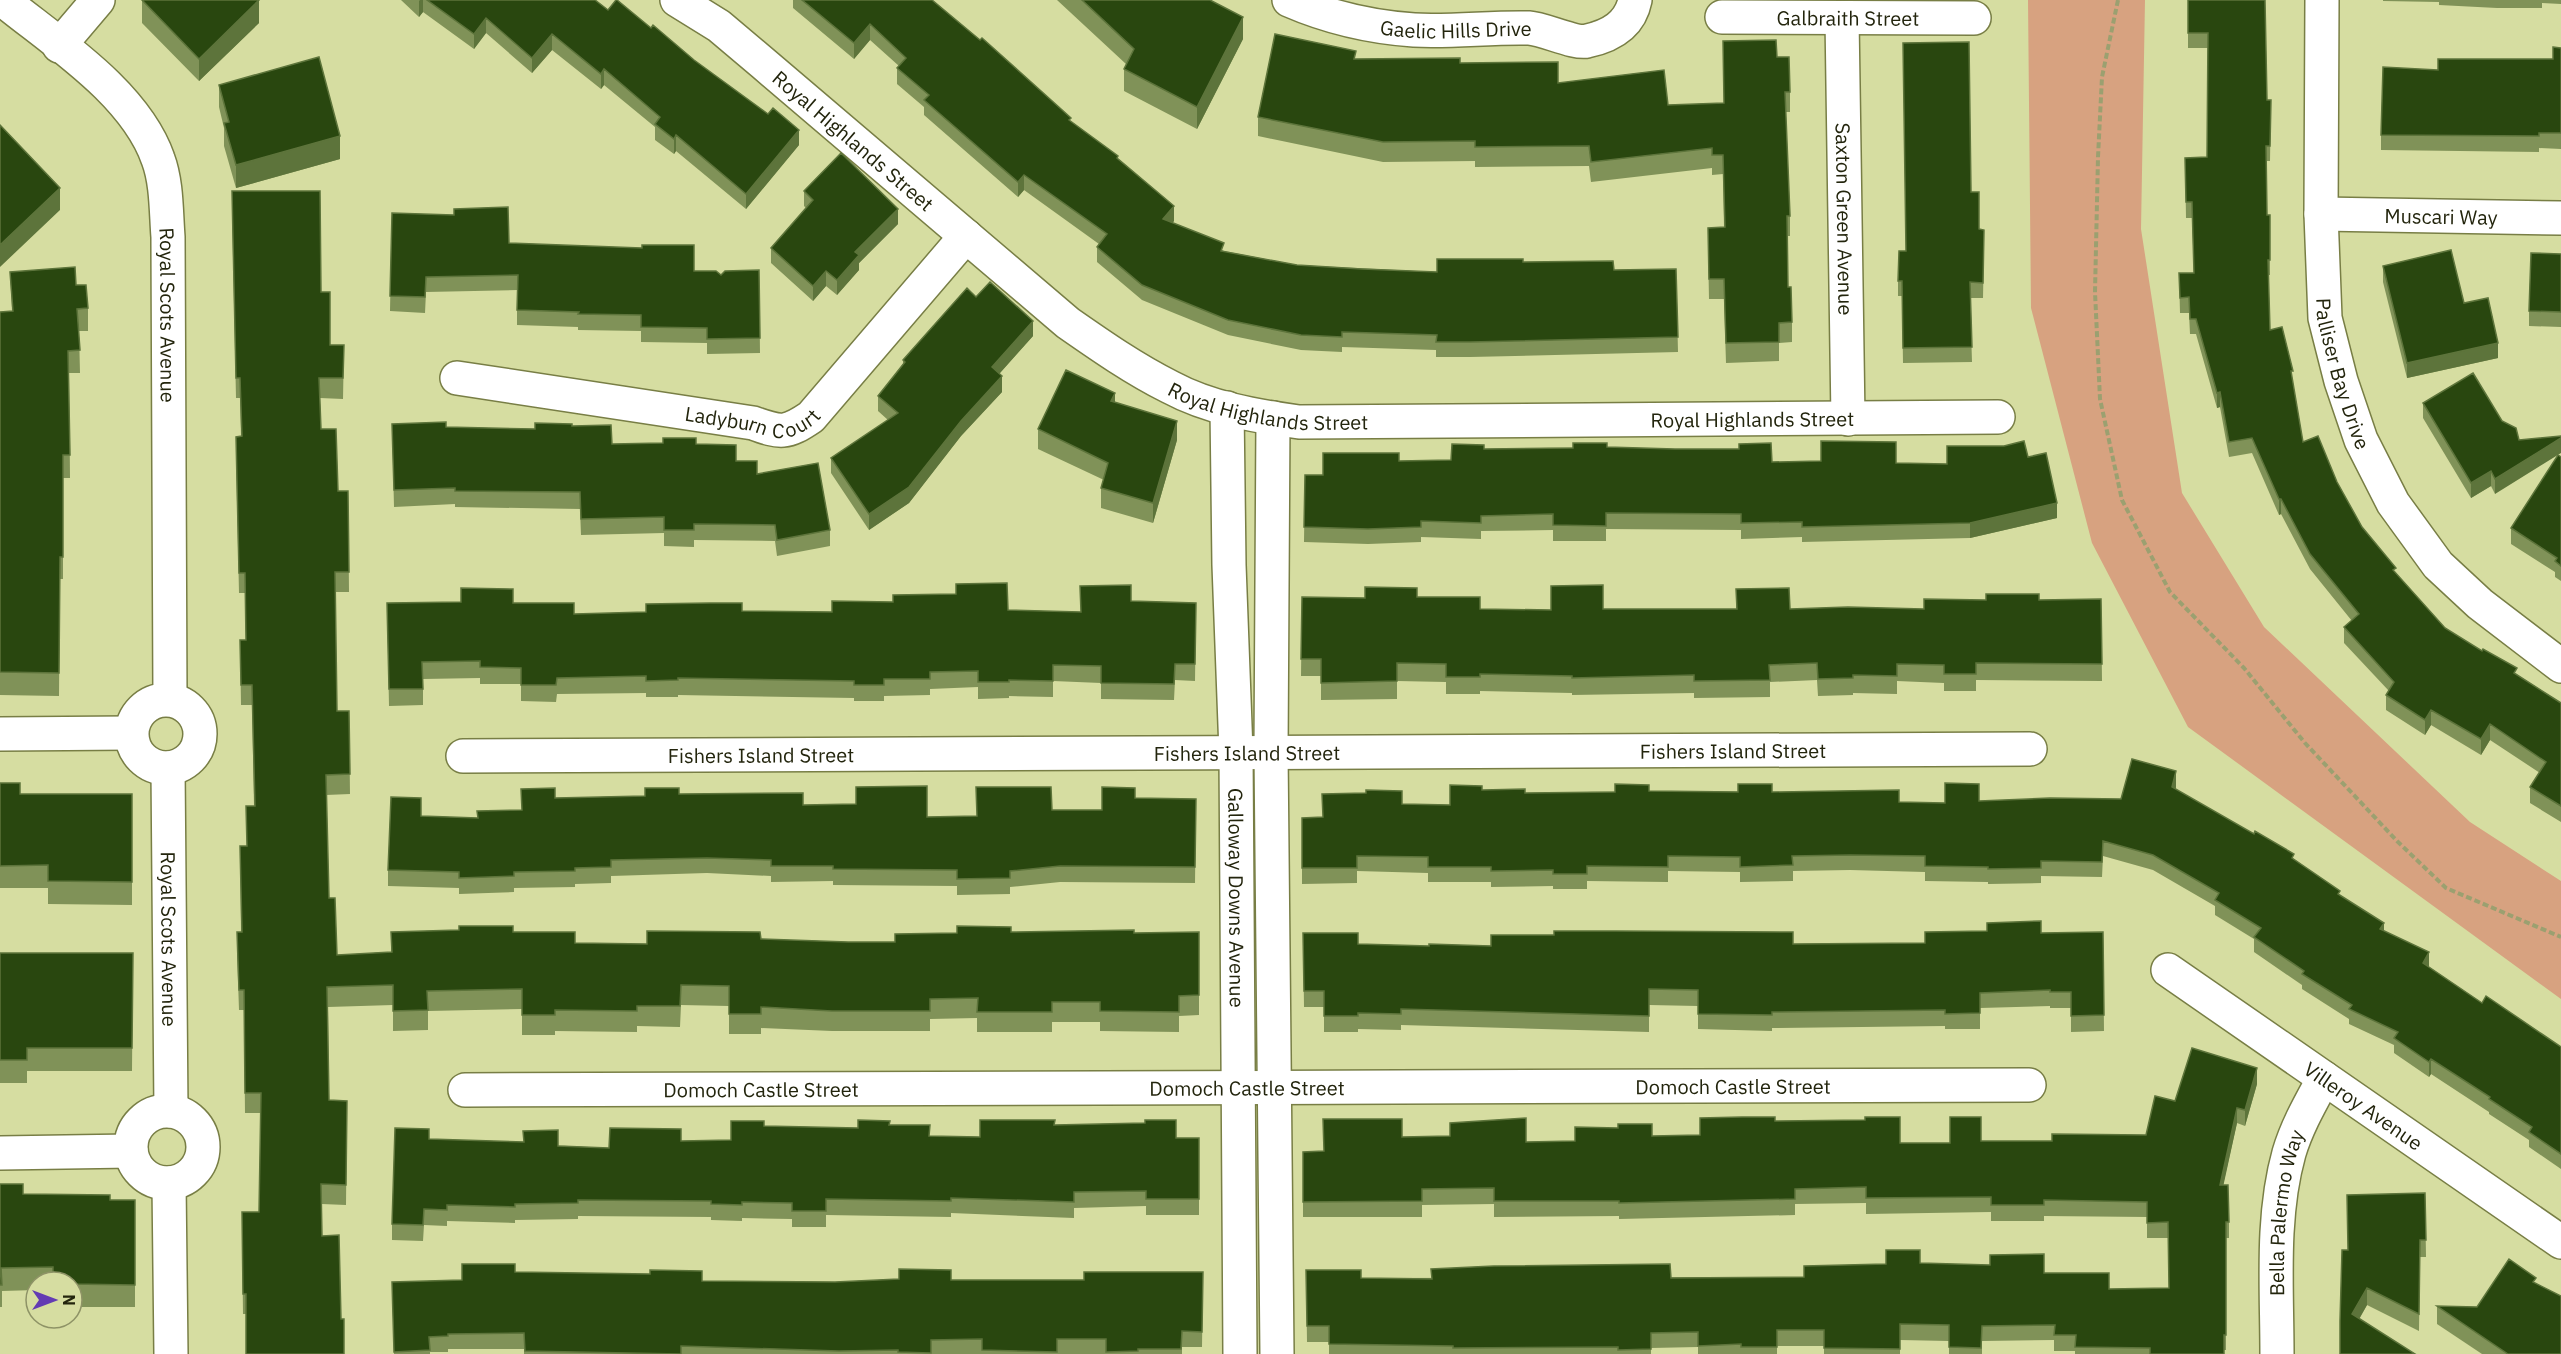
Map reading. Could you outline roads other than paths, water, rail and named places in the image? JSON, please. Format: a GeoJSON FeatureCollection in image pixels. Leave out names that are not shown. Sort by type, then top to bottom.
{"type":"FeatureCollection","features":[{"type":"Feature","properties":{"kind":"street"},"geometry":{"type":"LineString","coordinates":[[59,46],[98,0]]}},
{"type":"Feature","properties":{"kind":"street","name":"Royal Highlands Street"},"geometry":{"type":"LineString","coordinates":[[677,0],[719,26],[1068,323],[1121,360],[1172,388],[1227,408],[1299,422],[1998,417]]}},
{"type":"Feature","properties":{"kind":"street","name":"Gaelic Hills Drive"},"geometry":{"type":"LineString","coordinates":[[1289,0],[1326,15],[1362,23],[1414,30],[1531,28],[1584,42],[1628,14]]}},
{"type":"Feature","properties":{"kind":"street","name":"Palliser Bay Drive"},"geometry":{"type":"LineString","coordinates":[[2322,0],[2321,213],[2325,318],[2341,381],[2361,440],[2393,503],[2438,565],[2480,604],[2561,666]]}},
{"type":"Feature","properties":{"kind":"street","name":"Royal Scots Avenue"},"geometry":{"type":"LineString","coordinates":[[19,5],[59,46],[128,106],[147,134],[159,161],[168,237],[170,699]]}},
{"type":"Feature","properties":{"kind":"street","name":"Galbraith Street"},"geometry":{"type":"LineString","coordinates":[[1722,17],[1974,18]]}},
{"type":"Feature","properties":{"kind":"street","name":"Saxton Green Avenue"},"geometry":{"type":"LineString","coordinates":[[1842,18],[1848,419]]}},
{"type":"Feature","properties":{"kind":"street","name":"Muscari Way"},"geometry":{"type":"LineString","coordinates":[[2321,213],[2561,218]]}},
{"type":"Feature","properties":{"kind":"street","name":"Ladyburn Court"},"geometry":{"type":"LineString","coordinates":[[457,378],[753,423],[773,430],[792,430],[811,417],[966,236]]}},
{"type":"Feature","properties":{"kind":"street","name":"Galloway Downs Avenue"},"geometry":{"type":"LineString","coordinates":[[1227,408],[1229,565],[1236,752],[1240,1354]]}},
{"type":"Feature","properties":{"kind":"street","name":"Galloway Downs Avenue"},"geometry":{"type":"LineString","coordinates":[[1273,418],[1271,752],[1277,1354]]}},
{"type":"Feature","properties":{"kind":"street"},"geometry":{"type":"LineString","coordinates":[[170,699],[187,707],[195,716],[200,727],[200,740],[189,759],[180,765],[168,768],[148,763],[138,755],[131,733],[138,713],[147,704],[170,699]]}},
{"type":"Feature","properties":{"kind":"street"},"geometry":{"type":"LineString","coordinates":[[0,734],[131,733]]}},
{"type":"Feature","properties":{"kind":"street","name":"Fishers Island Street"},"geometry":{"type":"LineString","coordinates":[[463,756],[2030,749]]}},
{"type":"Feature","properties":{"kind":"street","name":"Royal Scots Avenue"},"geometry":{"type":"LineString","coordinates":[[168,768],[171,1111]]}},
{"type":"Feature","properties":{"kind":"street","name":"Villeroy Avenue"},"geometry":{"type":"LineString","coordinates":[[2168,970],[2561,1242]]}},
{"type":"Feature","properties":{"kind":"street","name":"Bella Palermo Way"},"geometry":{"type":"LineString","coordinates":[[2277,1354],[2278,1231],[2282,1191],[2289,1153],[2301,1121],[2324,1078]]}},
{"type":"Feature","properties":{"kind":"street","name":"Domoch Castle Street"},"geometry":{"type":"LineString","coordinates":[[465,1090],[1237,1085],[2029,1085]]}},
{"type":"Feature","properties":{"kind":"street"},"geometry":{"type":"LineString","coordinates":[[171,1111],[182,1114],[192,1121],[203,1142],[203,1154],[199,1165],[191,1174],[169,1183],[148,1178],[134,1161],[131,1151],[132,1140],[141,1121],[150,1115],[171,1111]]}},
{"type":"Feature","properties":{"kind":"street"},"geometry":{"type":"LineString","coordinates":[[0,1153],[131,1151]]}},
{"type":"Feature","properties":{"kind":"street"},"geometry":{"type":"LineString","coordinates":[[169,1183],[171,1354]]}}]}
